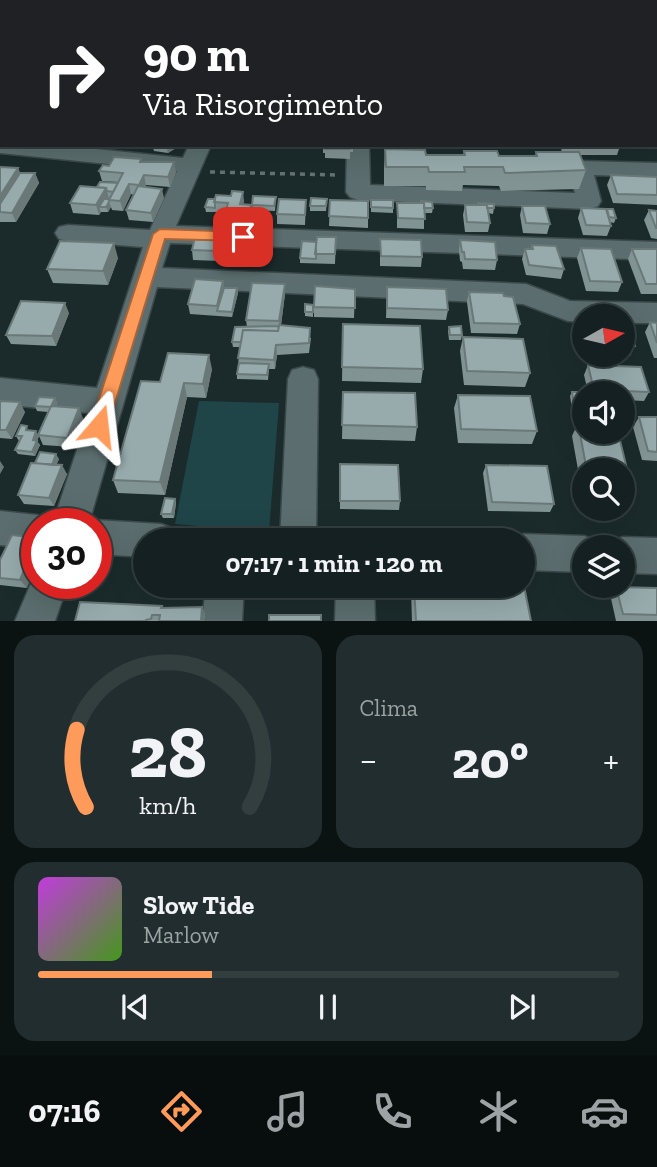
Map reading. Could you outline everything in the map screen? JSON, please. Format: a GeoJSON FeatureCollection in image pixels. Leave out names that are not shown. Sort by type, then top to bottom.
{"type":"FeatureCollection","features":[{"type":"Feature","properties":{"kind":"street"},"geometry":{"type":"LineString","coordinates":[[13,147],[197,161],[159,236],[75,508]]}},
{"type":"Feature","properties":{"kind":"street"},"geometry":{"type":"LineString","coordinates":[[358,153],[358,192],[589,201],[580,167],[657,169],[650,147]]}},
{"type":"Feature","properties":{"kind":"street"},"geometry":{"type":"LineString","coordinates":[[68,233],[657,251]]}},
{"type":"Feature","properties":{"kind":"street"},"geometry":{"type":"LineString","coordinates":[[145,277],[526,294],[568,310],[657,313]]}},
{"type":"Feature","properties":{"kind":"street"},"geometry":{"type":"LineString","coordinates":[[298,528],[303,379]]}},
{"type":"Feature","properties":{"kind":"street"},"geometry":{"type":"LineString","coordinates":[[0,391],[106,402]]}},
{"type":"Feature","properties":{"kind":"street"},"geometry":{"type":"LineString","coordinates":[[0,528],[21,530]]}},
{"type":"Feature","properties":{"kind":"street"},"geometry":{"type":"LineString","coordinates":[[112,538],[133,539]]}},
{"type":"Feature","properties":{"kind":"street"},"geometry":{"type":"LineString","coordinates":[[535,552],[572,554]]}},
{"type":"Feature","properties":{"kind":"street"},"geometry":{"type":"LineString","coordinates":[[635,555],[657,556]]}},
{"type":"Feature","properties":{"kind":"street"},"geometry":{"type":"LineString","coordinates":[[222,621],[224,598]]}},
{"type":"Feature","properties":{"kind":"street"},"geometry":{"type":"LineString","coordinates":[[355,598],[355,621]]}},
{"type":"Feature","properties":{"kind":"street"},"geometry":{"type":"LineString","coordinates":[[35,621],[43,599]]}},
{"type":"Feature","properties":{"kind":"path"},"geometry":{"type":"LineString","coordinates":[[197,161],[353,175],[353,160],[358,153]]}},
{"type":"Feature","properties":{"kind":"shaded area"},"geometry":{"type":"Polygon","coordinates":[[[199,401],[279,403],[269,528],[175,524],[199,401]]]}},
{"type":"Feature","properties":{"kind":"building"},"geometry":{"type":"Polygon","coordinates":[[[325,147],[350,147],[350,149],[325,147]]]}},
{"type":"Feature","properties":{"kind":"building"},"geometry":{"type":"Polygon","coordinates":[[[385,149],[425,150],[426,155],[465,155],[464,151],[497,151],[499,156],[537,156],[536,152],[579,152],[586,170],[505,173],[503,167],[464,167],[465,172],[429,172],[428,167],[386,167],[385,149]]]}},
{"type":"Feature","properties":{"kind":"building"},"geometry":{"type":"Polygon","coordinates":[[[114,157],[141,159],[140,162],[174,162],[168,177],[144,175],[139,185],[129,184],[120,201],[109,200],[123,173],[99,171],[103,165],[109,166],[114,157]]]}},
{"type":"Feature","properties":{"kind":"building"},"geometry":{"type":"Polygon","coordinates":[[[0,167],[18,168],[0,196],[0,167]]]}},
{"type":"Feature","properties":{"kind":"building"},"geometry":{"type":"Polygon","coordinates":[[[20,173],[35,173],[12,213],[0,212],[0,204],[20,173]]]}},
{"type":"Feature","properties":{"kind":"building"},"geometry":{"type":"Polygon","coordinates":[[[611,175],[657,177],[657,195],[617,194],[611,175]]]}},
{"type":"Feature","properties":{"kind":"building"},"geometry":{"type":"Polygon","coordinates":[[[100,182],[118,183],[113,192],[97,187],[100,182]]]}},
{"type":"Feature","properties":{"kind":"building"},"geometry":{"type":"Polygon","coordinates":[[[80,186],[106,188],[96,205],[70,203],[80,186]]]}},
{"type":"Feature","properties":{"kind":"building"},"geometry":{"type":"Polygon","coordinates":[[[138,186],[162,189],[151,213],[126,210],[138,186]]]}},
{"type":"Feature","properties":{"kind":"building"},"geometry":{"type":"Polygon","coordinates":[[[232,191],[243,192],[240,204],[251,205],[248,220],[224,218],[228,203],[214,202],[216,195],[231,196],[232,191]]]}},
{"type":"Feature","properties":{"kind":"building"},"geometry":{"type":"Polygon","coordinates":[[[253,196],[276,197],[274,206],[252,205],[253,196]]]}},
{"type":"Feature","properties":{"kind":"building"},"geometry":{"type":"Polygon","coordinates":[[[311,198],[327,199],[326,206],[310,206],[311,198]]]}},
{"type":"Feature","properties":{"kind":"building"},"geometry":{"type":"Polygon","coordinates":[[[104,199],[109,199],[106,207],[99,207],[104,199]]]}},
{"type":"Feature","properties":{"kind":"building"},"geometry":{"type":"Polygon","coordinates":[[[208,199],[215,199],[215,208],[205,207],[208,199]]]}},
{"type":"Feature","properties":{"kind":"building"},"geometry":{"type":"Polygon","coordinates":[[[279,199],[306,200],[305,215],[277,214],[279,199]]]}},
{"type":"Feature","properties":{"kind":"building"},"geometry":{"type":"Polygon","coordinates":[[[330,200],[368,201],[368,218],[329,216],[330,200]]]}},
{"type":"Feature","properties":{"kind":"building"},"geometry":{"type":"Polygon","coordinates":[[[371,200],[393,200],[393,208],[371,207],[371,200]]]}},
{"type":"Feature","properties":{"kind":"building"},"geometry":{"type":"Polygon","coordinates":[[[421,201],[432,202],[433,208],[424,208],[421,201]]]}},
{"type":"Feature","properties":{"kind":"building"},"geometry":{"type":"Polygon","coordinates":[[[397,203],[424,203],[425,219],[398,218],[397,203]]]}},
{"type":"Feature","properties":{"kind":"building"},"geometry":{"type":"Polygon","coordinates":[[[478,203],[494,204],[494,208],[487,208],[487,205],[478,203]]]}},
{"type":"Feature","properties":{"kind":"building"},"geometry":{"type":"Polygon","coordinates":[[[465,205],[487,205],[490,223],[467,222],[465,205]]]}},
{"type":"Feature","properties":{"kind":"building"},"geometry":{"type":"Polygon","coordinates":[[[522,206],[545,206],[550,224],[526,223],[522,206]]]}},
{"type":"Feature","properties":{"kind":"building"},"geometry":{"type":"Polygon","coordinates":[[[581,208],[606,209],[611,226],[586,225],[581,208]]]}},
{"type":"Feature","properties":{"kind":"building"},"geometry":{"type":"Polygon","coordinates":[[[607,209],[613,209],[616,218],[609,217],[607,209]]]}},
{"type":"Feature","properties":{"kind":"building"},"geometry":{"type":"Polygon","coordinates":[[[649,210],[657,211],[657,228],[656,228],[649,210]]]}},
{"type":"Feature","properties":{"kind":"building"},"geometry":{"type":"Polygon","coordinates":[[[196,233],[249,234],[246,252],[192,250],[196,233]]]}},
{"type":"Feature","properties":{"kind":"building"},"geometry":{"type":"Polygon","coordinates":[[[317,237],[336,237],[335,254],[315,254],[317,237]]]}},
{"type":"Feature","properties":{"kind":"building"},"geometry":{"type":"Polygon","coordinates":[[[380,239],[421,240],[422,257],[381,256],[380,239]]]}},
{"type":"Feature","properties":{"kind":"building"},"geometry":{"type":"Polygon","coordinates":[[[460,240],[495,242],[497,260],[465,259],[460,240]]]}},
{"type":"Feature","properties":{"kind":"building"},"geometry":{"type":"Polygon","coordinates":[[[60,241],[114,243],[103,271],[47,269],[60,241]]]}},
{"type":"Feature","properties":{"kind":"building"},"geometry":{"type":"Polygon","coordinates":[[[302,241],[316,242],[316,259],[300,258],[302,241]]]}},
{"type":"Feature","properties":{"kind":"building"},"geometry":{"type":"Polygon","coordinates":[[[532,245],[556,246],[564,269],[529,265],[525,249],[533,249],[532,245]]]}},
{"type":"Feature","properties":{"kind":"building"},"geometry":{"type":"Polygon","coordinates":[[[581,248],[611,249],[622,282],[590,281],[581,248]]]}},
{"type":"Feature","properties":{"kind":"building"},"geometry":{"type":"Polygon","coordinates":[[[632,249],[657,249],[657,284],[646,284],[632,249]]]}},
{"type":"Feature","properties":{"kind":"building"},"geometry":{"type":"Polygon","coordinates":[[[195,279],[223,281],[217,306],[188,304],[195,279]]]}},
{"type":"Feature","properties":{"kind":"building"},"geometry":{"type":"Polygon","coordinates":[[[252,283],[285,284],[279,321],[246,320],[252,283]]]}},
{"type":"Feature","properties":{"kind":"building"},"geometry":{"type":"Polygon","coordinates":[[[315,286],[355,289],[355,308],[314,307],[315,286]]]}},
{"type":"Feature","properties":{"kind":"building"},"geometry":{"type":"Polygon","coordinates":[[[387,287],[446,289],[448,310],[387,308],[387,287]]]}},
{"type":"Feature","properties":{"kind":"building"},"geometry":{"type":"Polygon","coordinates":[[[224,288],[237,288],[232,312],[217,311],[224,288]]]}},
{"type":"Feature","properties":{"kind":"building"},"geometry":{"type":"Polygon","coordinates":[[[469,292],[503,293],[504,296],[513,297],[520,324],[474,323],[469,292]]]}},
{"type":"Feature","properties":{"kind":"building"},"geometry":{"type":"Polygon","coordinates":[[[21,301],[65,303],[52,336],[6,335],[21,301]]]}},
{"type":"Feature","properties":{"kind":"building"},"geometry":{"type":"Polygon","coordinates":[[[305,304],[313,305],[313,312],[305,312],[305,304]]]}},
{"type":"Feature","properties":{"kind":"building"},"geometry":{"type":"Polygon","coordinates":[[[650,322],[657,323],[657,343],[650,322]]]}},
{"type":"Feature","properties":{"kind":"building"},"geometry":{"type":"Polygon","coordinates":[[[343,324],[420,326],[423,369],[342,367],[343,324]]]}},
{"type":"Feature","properties":{"kind":"building"},"geometry":{"type":"Polygon","coordinates":[[[279,325],[310,328],[309,343],[276,345],[274,360],[238,358],[243,330],[278,331],[279,325]]]}},
{"type":"Feature","properties":{"kind":"building"},"geometry":{"type":"Polygon","coordinates":[[[279,326],[278,331],[243,330],[241,342],[232,342],[235,327],[279,326]]]}},
{"type":"Feature","properties":{"kind":"building"},"geometry":{"type":"Polygon","coordinates":[[[461,326],[462,335],[450,335],[449,327],[461,326]]]}},
{"type":"Feature","properties":{"kind":"building"},"geometry":{"type":"Polygon","coordinates":[[[463,337],[523,339],[530,373],[467,371],[463,337]]]}},
{"type":"Feature","properties":{"kind":"building"},"geometry":{"type":"Polygon","coordinates":[[[168,353],[209,355],[203,384],[184,383],[160,482],[113,480],[141,381],[160,382],[168,353]]]}},
{"type":"Feature","properties":{"kind":"building"},"geometry":{"type":"Polygon","coordinates":[[[239,363],[269,364],[267,375],[237,374],[239,363]]]}},
{"type":"Feature","properties":{"kind":"building"},"geometry":{"type":"Polygon","coordinates":[[[641,367],[649,392],[635,391],[635,381],[592,381],[589,368],[641,367]]]}},
{"type":"Feature","properties":{"kind":"building"},"geometry":{"type":"Polygon","coordinates":[[[343,392],[415,393],[417,427],[342,425],[343,392]]]}},
{"type":"Feature","properties":{"kind":"building"},"geometry":{"type":"Polygon","coordinates":[[[458,395],[530,396],[537,431],[461,429],[458,395]]]}},
{"type":"Feature","properties":{"kind":"building"},"geometry":{"type":"Polygon","coordinates":[[[39,397],[55,398],[51,407],[35,406],[39,397]]]}},
{"type":"Feature","properties":{"kind":"building"},"geometry":{"type":"Polygon","coordinates":[[[0,401],[20,402],[6,430],[0,430],[0,401]]]}},
{"type":"Feature","properties":{"kind":"building"},"geometry":{"type":"Polygon","coordinates":[[[51,406],[79,408],[67,438],[38,435],[51,406]]]}},
{"type":"Feature","properties":{"kind":"building"},"geometry":{"type":"Polygon","coordinates":[[[639,417],[657,417],[657,452],[648,451],[639,417]]]}},
{"type":"Feature","properties":{"kind":"building"},"geometry":{"type":"Polygon","coordinates":[[[21,425],[27,426],[26,430],[36,431],[33,440],[37,441],[32,452],[15,450],[22,436],[16,436],[21,425]]]}},
{"type":"Feature","properties":{"kind":"building"},"geometry":{"type":"Polygon","coordinates":[[[582,444],[621,444],[624,458],[585,458],[582,444]]]}},
{"type":"Feature","properties":{"kind":"building"},"geometry":{"type":"Polygon","coordinates":[[[40,452],[56,454],[52,465],[35,463],[40,452]]]}},
{"type":"Feature","properties":{"kind":"building"},"geometry":{"type":"Polygon","coordinates":[[[31,463],[62,465],[49,498],[18,495],[31,463]]]}},
{"type":"Feature","properties":{"kind":"building"},"geometry":{"type":"Polygon","coordinates":[[[340,464],[398,465],[400,501],[340,501],[340,464]]]}},
{"type":"Feature","properties":{"kind":"building"},"geometry":{"type":"Polygon","coordinates":[[[486,465],[547,466],[554,504],[492,502],[486,465]]]}},
{"type":"Feature","properties":{"kind":"building"},"geometry":{"type":"Polygon","coordinates":[[[165,498],[175,499],[172,514],[161,514],[165,498]]]}},
{"type":"Feature","properties":{"kind":"building"},"geometry":{"type":"Polygon","coordinates":[[[12,535],[21,536],[20,580],[0,578],[0,560],[12,535]]]}},
{"type":"Feature","properties":{"kind":"building"},"geometry":{"type":"Polygon","coordinates":[[[635,587],[657,588],[657,615],[623,614],[619,598],[635,598],[635,587]]]}},
{"type":"Feature","properties":{"kind":"building"},"geometry":{"type":"Polygon","coordinates":[[[415,598],[526,598],[531,621],[416,621],[415,598]]]}},
{"type":"Feature","properties":{"kind":"building"},"geometry":{"type":"Polygon","coordinates":[[[80,602],[162,606],[161,608],[202,607],[201,621],[159,621],[160,615],[152,615],[151,619],[145,621],[75,621],[80,602]]]}},
{"type":"Feature","properties":{"kind":"building"},"geometry":{"type":"Polygon","coordinates":[[[269,615],[321,615],[321,621],[269,621],[269,615]]]}},
{"type":"Feature","properties":{"kind":"route"},"geometry":{"type":"LineString","coordinates":[[99,426],[160,234],[243,237]]}}]}
